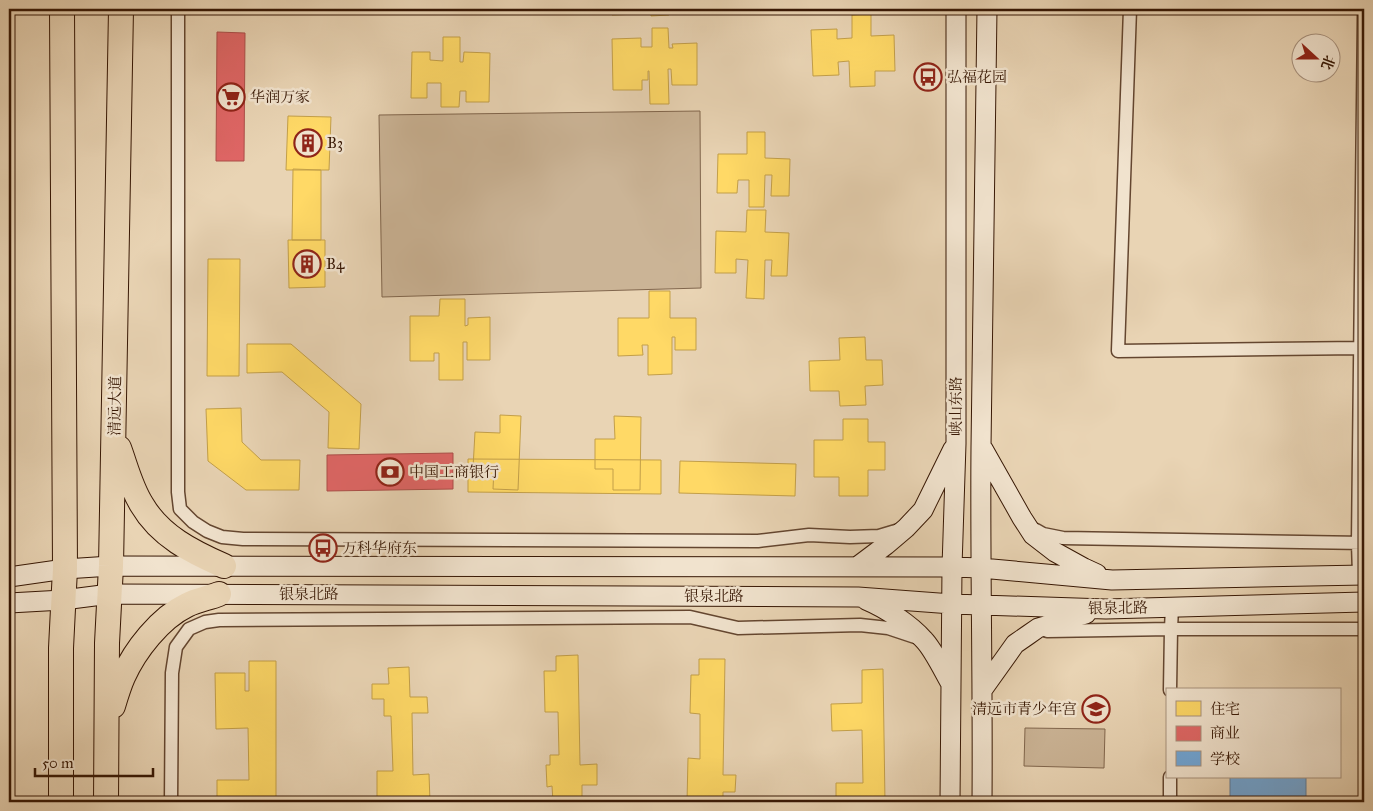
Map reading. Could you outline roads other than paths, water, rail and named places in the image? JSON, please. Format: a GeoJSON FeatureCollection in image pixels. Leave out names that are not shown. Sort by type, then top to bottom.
{"type":"FeatureCollection","features":[{"type":"Feature","properties":{"kind":"highway"},"geometry":{"type":"LineString","coordinates":[[61,802],[65,569],[62,9]]}},
{"type":"Feature","properties":{"kind":"highway","name":"清远大道"},"geometry":{"type":"LineString","coordinates":[[106,802],[107,643],[114,436],[121,9]]}},
{"type":"Feature","properties":{"kind":"highway"},"geometry":{"type":"LineString","coordinates":[[114,436],[132,486],[155,524],[172,539],[193,552],[224,566]]}},
{"type":"Feature","properties":{"kind":"highway"},"geometry":{"type":"LineString","coordinates":[[106,729],[122,678],[132,659],[150,636],[166,620],[186,606],[220,594]]}},
{"type":"Feature","properties":{"kind":"main road","name":"峡山东路"},"geometry":{"type":"LineString","coordinates":[[950,802],[952,567],[956,444],[956,9]]}},
{"type":"Feature","properties":{"kind":"main road","name":"峡山东路"},"geometry":{"type":"LineString","coordinates":[[982,802],[981,447],[987,9]]}},
{"type":"Feature","properties":{"kind":"main road"},"geometry":{"type":"LineString","coordinates":[[858,566],[906,528],[923,510],[956,444]]}},
{"type":"Feature","properties":{"kind":"main road"},"geometry":{"type":"LineString","coordinates":[[981,447],[1033,535],[1055,552],[1084,568],[1112,580]]}},
{"type":"Feature","properties":{"kind":"main road","name":"银泉北路"},"geometry":{"type":"LineString","coordinates":[[9,577],[65,569],[111,566],[952,567],[1112,580],[1362,575]]}},
{"type":"Feature","properties":{"kind":"main road","name":"银泉北路"},"geometry":{"type":"LineString","coordinates":[[9,603],[63,600],[110,594],[858,597],[952,604],[1106,609],[1364,602]]}},
{"type":"Feature","properties":{"kind":"main road"},"geometry":{"type":"LineString","coordinates":[[858,597],[877,605],[926,641],[951,684]]}},
{"type":"Feature","properties":{"kind":"main road"},"geometry":{"type":"LineString","coordinates":[[983,689],[1015,644],[1038,628],[1106,609]]}},
{"type":"Feature","properties":{"kind":"street"},"geometry":{"type":"LineString","coordinates":[[178,9],[178,492],[180,509],[193,522],[207,531],[222,537],[243,539],[758,541],[810,536],[879,536],[906,528]]}},
{"type":"Feature","properties":{"kind":"street"},"geometry":{"type":"LineString","coordinates":[[1130,9],[1118,350],[1360,348]]}},
{"type":"Feature","properties":{"kind":"street"},"geometry":{"type":"LineString","coordinates":[[1362,575],[1360,348],[1364,15]]}},
{"type":"Feature","properties":{"kind":"street"},"geometry":{"type":"LineString","coordinates":[[1022,518],[1043,534],[1063,538],[1361,543]]}},
{"type":"Feature","properties":{"kind":"street"},"geometry":{"type":"LineString","coordinates":[[1170,688],[1172,607]]}},
{"type":"Feature","properties":{"kind":"street","name":"银泉北路"},"geometry":{"type":"LineString","coordinates":[[171,802],[172,673],[176,647],[189,629],[205,622],[219,620],[690,617],[738,628],[860,625],[888,628],[926,641]]}},
{"type":"Feature","properties":{"kind":"street","name":"银泉北路"},"geometry":{"type":"LineString","coordinates":[[1015,644],[1035,634],[1049,631],[1364,629]]}},
{"type":"Feature","properties":{"kind":"street"},"geometry":{"type":"LineString","coordinates":[[1170,778],[1170,802]]}},
{"type":"Feature","properties":{"kind":"place","name":"弘福花园"},"geometry":{"type":"Point","coordinates":[928,77]}},
{"type":"Feature","properties":{"kind":"place","name":"华润万家"},"geometry":{"type":"Point","coordinates":[231,97]}},
{"type":"Feature","properties":{"kind":"place","name":"B3"},"geometry":{"type":"Point","coordinates":[308,143]}},
{"type":"Feature","properties":{"kind":"place","name":"B4"},"geometry":{"type":"Point","coordinates":[307,264]}},
{"type":"Feature","properties":{"kind":"place","name":"中国工商银行"},"geometry":{"type":"Point","coordinates":[390,472]}},
{"type":"Feature","properties":{"kind":"place","name":"万科华府东"},"geometry":{"type":"Point","coordinates":[323,548]}},
{"type":"Feature","properties":{"kind":"place","name":"清远市青少年宫"},"geometry":{"type":"Point","coordinates":[1096,709]}}]}
